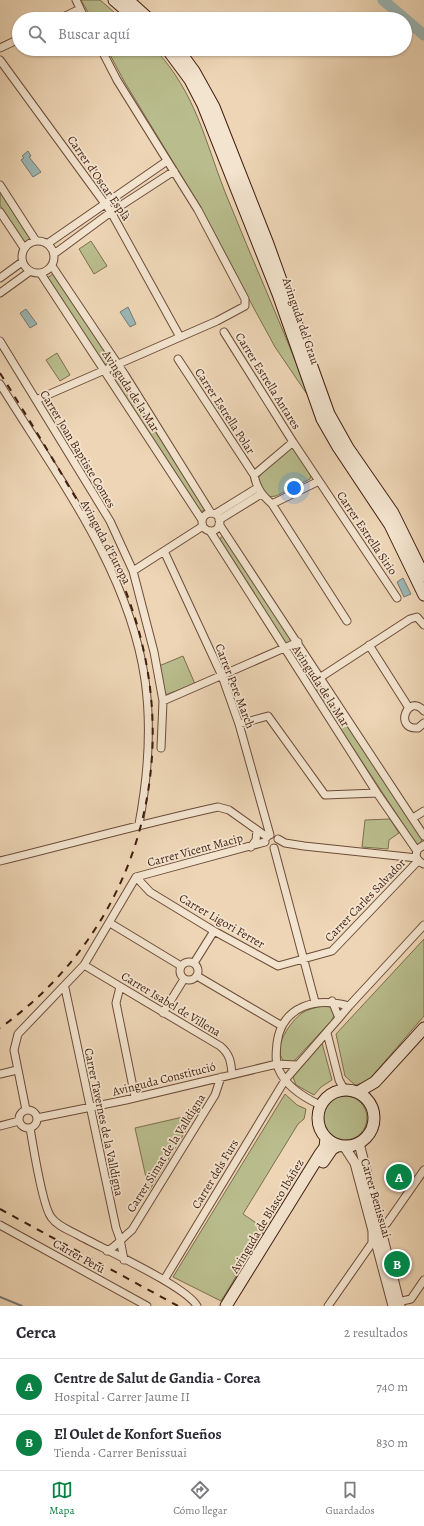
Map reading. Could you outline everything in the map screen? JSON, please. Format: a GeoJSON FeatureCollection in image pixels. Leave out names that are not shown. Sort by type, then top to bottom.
{"type":"FeatureCollection","features":[{"type":"Feature","properties":{"kind":"main road"},"geometry":{"type":"LineString","coordinates":[[114,0],[128,12]]}},
{"type":"Feature","properties":{"kind":"main road"},"geometry":{"type":"LineString","coordinates":[[128,0],[141,12]]}},
{"type":"Feature","properties":{"kind":"main road","name":"Avinguda del Grau"},"geometry":{"type":"LineString","coordinates":[[172,56],[188,76],[204,105],[278,294],[322,419],[338,447],[390,524],[424,595]]}},
{"type":"Feature","properties":{"kind":"main road","name":"Avinguda del Grau"},"geometry":{"type":"LineString","coordinates":[[183,56],[194,71],[214,107],[268,244],[329,414],[348,448],[393,514],[424,576]]}},
{"type":"Feature","properties":{"kind":"main road"},"geometry":{"type":"LineString","coordinates":[[358,1092],[375,1082],[424,1028]]}},
{"type":"Feature","properties":{"kind":"main road"},"geometry":{"type":"LineString","coordinates":[[372,1107],[372,1095],[378,1085],[424,1036]]}},
{"type":"Feature","properties":{"kind":"main road"},"geometry":{"type":"LineString","coordinates":[[344,1089],[358,1092],[369,1101],[372,1107],[374,1114],[372,1128],[367,1137],[359,1143],[341,1146],[326,1138],[318,1123],[320,1105],[330,1094],[344,1089]]}},
{"type":"Feature","properties":{"kind":"main road","name":"Avinguda de Blasco Ibáñez"},"geometry":{"type":"LineString","coordinates":[[226,1306],[325,1147],[326,1138]]}},
{"type":"Feature","properties":{"kind":"main road","name":"Avinguda de Blasco Ibáñez"},"geometry":{"type":"LineString","coordinates":[[235,1306],[326,1157],[332,1149],[341,1146]]}},
{"type":"Feature","properties":{"kind":"street"},"geometry":{"type":"LineString","coordinates":[[76,0],[82,12]]}},
{"type":"Feature","properties":{"kind":"street"},"geometry":{"type":"LineString","coordinates":[[74,12],[80,9]]}},
{"type":"Feature","properties":{"kind":"street"},"geometry":{"type":"LineString","coordinates":[[0,48],[12,42]]}},
{"type":"Feature","properties":{"kind":"street"},"geometry":{"type":"LineString","coordinates":[[36,400],[244,308],[246,302],[209,230],[174,171],[116,80],[104,56]]}},
{"type":"Feature","properties":{"kind":"street","name":"Carrer d'Oscar Esplà"},"geometry":{"type":"LineString","coordinates":[[0,60],[111,212],[180,337]]}},
{"type":"Feature","properties":{"kind":"street"},"geometry":{"type":"LineString","coordinates":[[47,244],[167,161]]}},
{"type":"Feature","properties":{"kind":"street"},"geometry":{"type":"LineString","coordinates":[[22,262],[30,272],[41,274],[52,266],[54,254],[111,212],[174,171]]}},
{"type":"Feature","properties":{"kind":"street"},"geometry":{"type":"LineString","coordinates":[[0,185],[36,241]]}},
{"type":"Feature","properties":{"kind":"street"},"geometry":{"type":"LineString","coordinates":[[0,212],[24,248],[22,262],[0,278]]}},
{"type":"Feature","properties":{"kind":"street"},"geometry":{"type":"LineString","coordinates":[[24,248],[30,243],[36,241],[47,244],[54,254]]}},
{"type":"Feature","properties":{"kind":"street","name":"Avinguda de la Mar"},"geometry":{"type":"LineString","coordinates":[[52,266],[424,836]]}},
{"type":"Feature","properties":{"kind":"street"},"geometry":{"type":"LineString","coordinates":[[0,293],[30,272]]}},
{"type":"Feature","properties":{"kind":"street","name":"Avinguda de la Mar"},"geometry":{"type":"LineString","coordinates":[[41,274],[202,523]]}},
{"type":"Feature","properties":{"kind":"street","name":"Carrer Estrella Antares"},"geometry":{"type":"LineString","coordinates":[[224,332],[294,442]]}},
{"type":"Feature","properties":{"kind":"street","name":"Carrer Joan Baptiste Comes"},"geometry":{"type":"LineString","coordinates":[[0,341],[110,521],[133,571],[154,652],[163,701],[162,748]]}},
{"type":"Feature","properties":{"kind":"street","name":"Carrer Estrella Polar"},"geometry":{"type":"LineString","coordinates":[[178,359],[254,476],[259,491]]}},
{"type":"Feature","properties":{"kind":"street","name":"Avinguda d'Europa"},"geometry":{"type":"LineString","coordinates":[[0,384],[89,528],[114,578],[132,623],[145,681],[148,728],[148,769],[139,824]]}},
{"type":"Feature","properties":{"kind":"street"},"geometry":{"type":"LineString","coordinates":[[254,476],[294,442],[319,481],[272,504]]}},
{"type":"Feature","properties":{"kind":"street","name":"Carrer Estrella Sirio"},"geometry":{"type":"LineString","coordinates":[[319,481],[397,598]]}},
{"type":"Feature","properties":{"kind":"street"},"geometry":{"type":"LineString","coordinates":[[133,571],[164,551],[202,523],[204,516],[216,518],[259,491],[272,504],[347,621]]}},
{"type":"Feature","properties":{"kind":"street"},"geometry":{"type":"LineString","coordinates":[[202,523],[210,531],[216,529],[216,518]]}},
{"type":"Feature","properties":{"kind":"street","name":"Avinguda de la Mar"},"geometry":{"type":"LineString","coordinates":[[210,531],[419,858]]}},
{"type":"Feature","properties":{"kind":"street","name":"Carrer Pere March"},"geometry":{"type":"LineString","coordinates":[[164,551],[222,676],[239,724],[269,842],[315,1002]]}},
{"type":"Feature","properties":{"kind":"street"},"geometry":{"type":"LineString","coordinates":[[321,677],[412,618],[417,617],[423,624]]}},
{"type":"Feature","properties":{"kind":"street"},"geometry":{"type":"LineString","coordinates":[[163,701],[298,642]]}},
{"type":"Feature","properties":{"kind":"street"},"geometry":{"type":"LineString","coordinates":[[368,646],[409,708]]}},
{"type":"Feature","properties":{"kind":"street"},"geometry":{"type":"LineString","coordinates":[[423,726],[414,728],[405,722],[404,714],[409,708],[415,706],[424,711]]}},
{"type":"Feature","properties":{"kind":"street"},"geometry":{"type":"LineString","coordinates":[[239,724],[268,716],[325,795],[377,792]]}},
{"type":"Feature","properties":{"kind":"street"},"geometry":{"type":"LineString","coordinates":[[0,861],[77,842],[139,824],[218,807],[226,808],[258,830],[269,842],[419,858]]}},
{"type":"Feature","properties":{"kind":"street"},"geometry":{"type":"LineString","coordinates":[[413,818],[424,811]]}},
{"type":"Feature","properties":{"kind":"street"},"geometry":{"type":"LineString","coordinates":[[251,847],[256,840],[258,830]]}},
{"type":"Feature","properties":{"kind":"street","name":"Carrer Vicent Macip"},"geometry":{"type":"LineString","coordinates":[[136,877],[269,842]]}},
{"type":"Feature","properties":{"kind":"street","name":"Carrer Carles Salvador"},"geometry":{"type":"LineString","coordinates":[[304,960],[332,951],[419,858],[424,845]]}},
{"type":"Feature","properties":{"kind":"street"},"geometry":{"type":"LineString","coordinates":[[26,1110],[14,1050],[18,1034],[65,988],[84,965],[136,877]]}},
{"type":"Feature","properties":{"kind":"street","name":"Carrer Ligori Ferrer"},"geometry":{"type":"LineString","coordinates":[[136,877],[150,892],[214,931],[278,966],[304,960]]}},
{"type":"Feature","properties":{"kind":"street"},"geometry":{"type":"LineString","coordinates":[[110,923],[181,966]]}},
{"type":"Feature","properties":{"kind":"street"},"geometry":{"type":"LineString","coordinates":[[320,1105],[297,1091],[285,1080],[277,1064],[277,1041],[282,1026],[298,1010],[315,1002],[332,1002],[349,1006],[424,925]]}},
{"type":"Feature","properties":{"kind":"street"},"geometry":{"type":"LineString","coordinates":[[194,963],[214,931]]}},
{"type":"Feature","properties":{"kind":"street"},"geometry":{"type":"LineString","coordinates":[[184,979],[180,972],[181,966],[186,962],[194,963]]}},
{"type":"Feature","properties":{"kind":"street"},"geometry":{"type":"LineString","coordinates":[[184,979],[192,980],[197,976],[198,970],[194,963]]}},
{"type":"Feature","properties":{"kind":"street","name":"Carrer Isabel de Villena"},"geometry":{"type":"LineString","coordinates":[[84,965],[220,1046],[231,1059],[232,1074]]}},
{"type":"Feature","properties":{"kind":"street"},"geometry":{"type":"LineString","coordinates":[[197,976],[282,1026]]}},
{"type":"Feature","properties":{"kind":"street"},"geometry":{"type":"LineString","coordinates":[[163,1013],[184,979]]}},
{"type":"Feature","properties":{"kind":"street"},"geometry":{"type":"LineString","coordinates":[[120,987],[116,1003],[136,1097]]}},
{"type":"Feature","properties":{"kind":"street","name":"Carrer Tavernes de la Valldigna"},"geometry":{"type":"LineString","coordinates":[[65,988],[124,1260]]}},
{"type":"Feature","properties":{"kind":"street"},"geometry":{"type":"LineString","coordinates":[[332,1002],[339,1018]]}},
{"type":"Feature","properties":{"kind":"street","name":"Carrer dels Furs"},"geometry":{"type":"LineString","coordinates":[[164,1280],[285,1080],[349,1006]]}},
{"type":"Feature","properties":{"kind":"street"},"geometry":{"type":"LineString","coordinates":[[327,1033],[339,1080],[344,1089]]}},
{"type":"Feature","properties":{"kind":"street","name":"Avinguda Constitució"},"geometry":{"type":"LineString","coordinates":[[37,1118],[90,1108],[277,1064],[297,1065]]}},
{"type":"Feature","properties":{"kind":"street"},"geometry":{"type":"LineString","coordinates":[[0,1074],[17,1070]]}},
{"type":"Feature","properties":{"kind":"street","name":"Carrer Simat de la Valldigna"},"geometry":{"type":"LineString","coordinates":[[107,1252],[113,1249],[120,1239],[132,1230],[215,1095],[221,1077]]}},
{"type":"Feature","properties":{"kind":"street"},"geometry":{"type":"LineString","coordinates":[[26,1110],[34,1113],[37,1118],[36,1123],[30,1128],[24,1128],[19,1121],[21,1113],[26,1110]]}},
{"type":"Feature","properties":{"kind":"street"},"geometry":{"type":"LineString","coordinates":[[0,1126],[19,1121]]}},
{"type":"Feature","properties":{"kind":"street","name":"Carrer Perú"},"geometry":{"type":"LineString","coordinates":[[30,1128],[49,1214],[60,1225],[107,1252],[164,1280],[196,1303],[203,1306]]}},
{"type":"Feature","properties":{"kind":"street","name":"Carrer Benissuai"},"geometry":{"type":"LineString","coordinates":[[359,1143],[376,1227]]}},
{"type":"Feature","properties":{"kind":"street","name":"Carrer Benissuai"},"geometry":{"type":"LineString","coordinates":[[341,1146],[355,1163],[376,1227],[397,1305]]}},
{"type":"Feature","properties":{"kind":"street"},"geometry":{"type":"LineString","coordinates":[[328,1306],[372,1243],[376,1227],[387,1223],[424,1170]]}},
{"type":"Feature","properties":{"kind":"street","name":"Carrer Perú"},"geometry":{"type":"LineString","coordinates":[[0,1225],[147,1306]]}},
{"type":"Feature","properties":{"kind":"street"},"geometry":{"type":"LineString","coordinates":[[397,1305],[411,1299],[424,1280]]}},
{"type":"Feature","properties":{"kind":"green space"},"geometry":{"type":"Polygon","coordinates":[[[81,0],[100,0],[114,12],[88,12],[81,0]]]}},
{"type":"Feature","properties":{"kind":"green space"},"geometry":{"type":"Polygon","coordinates":[[[111,56],[161,56],[169,66],[190,100],[198,117],[225,192],[311,400],[275,347],[184,180],[124,81],[111,56]]]}},
{"type":"Feature","properties":{"kind":"green space"},"geometry":{"type":"Polygon","coordinates":[[[0,192],[32,240],[26,245],[0,205],[0,192]]]}},
{"type":"Feature","properties":{"kind":"green space"},"geometry":{"type":"Polygon","coordinates":[[[91,241],[107,266],[94,274],[79,249],[91,241]]]}},
{"type":"Feature","properties":{"kind":"green space"},"geometry":{"type":"Polygon","coordinates":[[[53,274],[111,361],[104,365],[47,278],[53,274]]]}},
{"type":"Feature","properties":{"kind":"green space"},"geometry":{"type":"Polygon","coordinates":[[[57,353],[70,375],[60,381],[46,360],[57,353]]]}},
{"type":"Feature","properties":{"kind":"green space"},"geometry":{"type":"Polygon","coordinates":[[[117,371],[206,509],[201,512],[111,375],[117,371]]]}},
{"type":"Feature","properties":{"kind":"green space"},"geometry":{"type":"Polygon","coordinates":[[[291,447],[295,447],[312,473],[310,479],[276,496],[267,497],[257,479],[291,447]]]}},
{"type":"Feature","properties":{"kind":"green space"},"geometry":{"type":"Polygon","coordinates":[[[224,535],[294,643],[286,645],[218,540],[224,535]]]}},
{"type":"Feature","properties":{"kind":"green space"},"geometry":{"type":"Polygon","coordinates":[[[295,648],[298,649],[422,839],[421,843],[417,845],[291,654],[295,648]]]}},
{"type":"Feature","properties":{"kind":"green space"},"geometry":{"type":"Polygon","coordinates":[[[183,656],[195,684],[165,695],[159,666],[183,656]]]}},
{"type":"Feature","properties":{"kind":"green space"},"geometry":{"type":"Polygon","coordinates":[[[390,819],[399,833],[389,840],[388,849],[362,847],[365,820],[390,819]]]}},
{"type":"Feature","properties":{"kind":"green space"},"geometry":{"type":"Polygon","coordinates":[[[424,939],[424,1016],[367,1082],[355,1085],[345,1076],[336,1034],[424,939]]]}},
{"type":"Feature","properties":{"kind":"green space"},"geometry":{"type":"Polygon","coordinates":[[[322,1006],[331,1007],[334,1015],[332,1020],[295,1060],[292,1062],[284,1061],[281,1056],[280,1049],[281,1042],[288,1028],[302,1013],[322,1006]]]}},
{"type":"Feature","properties":{"kind":"green space"},"geometry":{"type":"Polygon","coordinates":[[[322,1043],[332,1080],[321,1087],[314,1095],[296,1085],[293,1077],[322,1043]]]}},
{"type":"Feature","properties":{"kind":"green space"},"geometry":{"type":"Polygon","coordinates":[[[285,1094],[297,1105],[306,1109],[304,1119],[298,1124],[243,1214],[265,1229],[221,1301],[173,1277],[285,1094]]]}},
{"type":"Feature","properties":{"kind":"green space"},"geometry":{"type":"Polygon","coordinates":[[[345,1096],[357,1100],[363,1106],[367,1118],[363,1130],[357,1136],[345,1140],[333,1136],[327,1130],[323,1118],[327,1106],[333,1100],[345,1096]]]}},
{"type":"Feature","properties":{"kind":"green space"},"geometry":{"type":"Polygon","coordinates":[[[196,1114],[149,1191],[135,1128],[196,1114]]]}},
{"type":"Feature","properties":{"kind":"water"},"geometry":{"type":"Polygon","coordinates":[[[28,151],[31,156],[29,157],[41,172],[33,177],[21,160],[24,158],[22,156],[28,151]]]}},
{"type":"Feature","properties":{"kind":"water"},"geometry":{"type":"Polygon","coordinates":[[[128,307],[136,324],[130,327],[120,312],[128,307]]]}},
{"type":"Feature","properties":{"kind":"water"},"geometry":{"type":"Polygon","coordinates":[[[26,309],[37,324],[30,328],[20,313],[26,309]]]}},
{"type":"Feature","properties":{"kind":"water"},"geometry":{"type":"Polygon","coordinates":[[[403,578],[411,594],[404,597],[397,582],[403,578]]]}},
{"type":"Feature","properties":{"kind":"waterway"},"geometry":{"type":"LineString","coordinates":[[383,0],[397,12]]}},
{"type":"Feature","properties":{"kind":"waterway"},"geometry":{"type":"LineString","coordinates":[[412,25],[424,35]]}},
{"type":"Feature","properties":{"kind":"waterway"},"geometry":{"type":"LineString","coordinates":[[0,1297],[22,1306]]}},
{"type":"Feature","properties":{"kind":"railway"},"geometry":{"type":"LineString","coordinates":[[0,373],[94,528],[118,572],[130,603],[146,663],[153,722],[150,781],[137,838],[116,892],[86,942],[47,988],[0,1028]]}},
{"type":"Feature","properties":{"kind":"railway"},"geometry":{"type":"LineString","coordinates":[[0,1209],[178,1306]]}},
{"type":"Feature","properties":{"kind":"place","name":"Centre de Salut de Gandia - Corea"},"geometry":{"type":"Point","coordinates":[399,1177]}},
{"type":"Feature","properties":{"kind":"place","name":"El Oulet de Konfort Sueños"},"geometry":{"type":"Point","coordinates":[397,1264]}}]}
